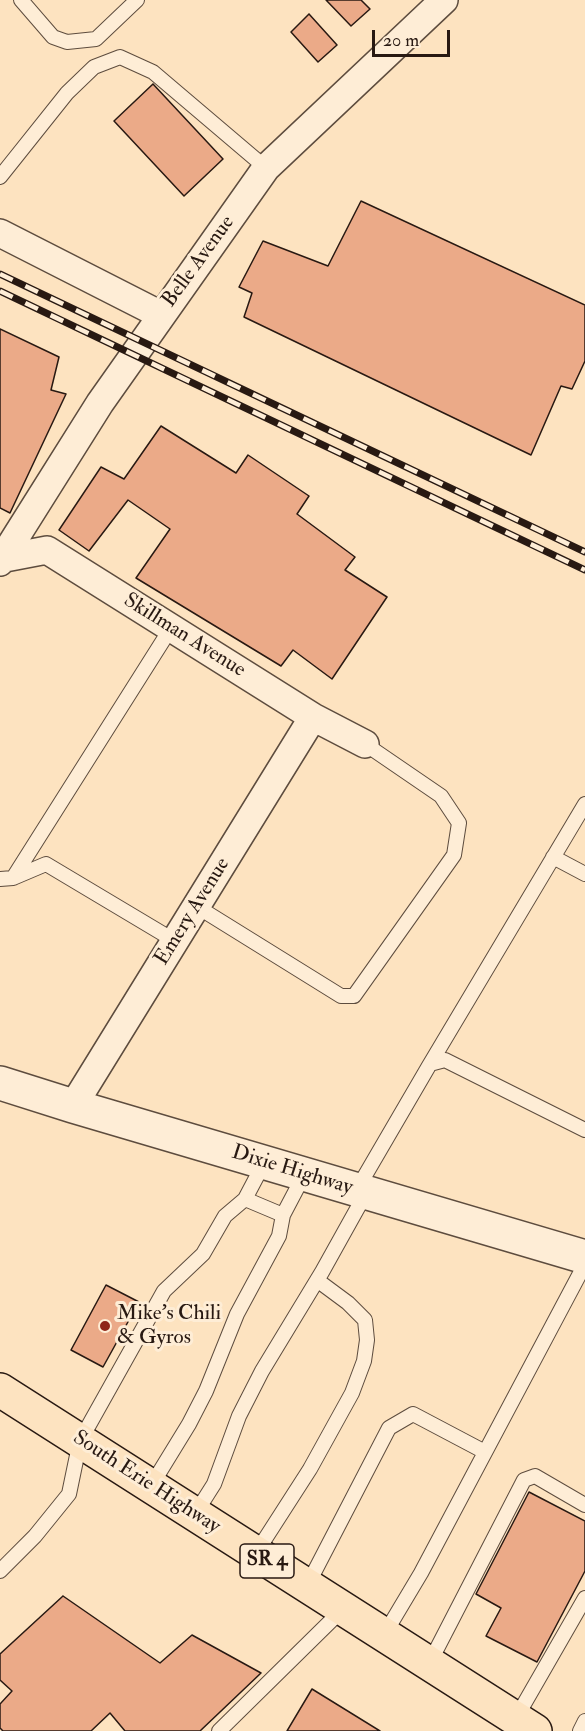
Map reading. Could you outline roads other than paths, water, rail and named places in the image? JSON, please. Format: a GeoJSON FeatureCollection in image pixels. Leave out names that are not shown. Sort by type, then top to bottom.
{"type":"FeatureCollection","features":[{"type":"Feature","properties":{"kind":"main road","name":"South Erie Highway"},"geometry":{"type":"LineString","coordinates":[[1,1393],[81,1441],[344,1609],[429,1664],[519,1727]]}},
{"type":"Feature","properties":{"kind":"street","name":"Belle Avenue"},"geometry":{"type":"LineString","coordinates":[[1,560],[100,403],[266,168],[444,0]]}},
{"type":"Feature","properties":{"kind":"street"},"geometry":{"type":"LineString","coordinates":[[0,233],[161,315]]}},
{"type":"Feature","properties":{"kind":"street","name":"Skillman Avenue"},"geometry":{"type":"LineString","coordinates":[[1,560],[47,550],[313,717],[365,744]]}},
{"type":"Feature","properties":{"kind":"street","name":"Emery Avenue"},"geometry":{"type":"LineString","coordinates":[[73,1106],[313,717]]}},
{"type":"Feature","properties":{"kind":"street","name":"Dixie Highway"},"geometry":{"type":"LineString","coordinates":[[0,1083],[585,1257]]}},
{"type":"Feature","properties":{"kind":"lane"},"geometry":{"type":"LineString","coordinates":[[21,0],[53,37],[68,42],[96,39],[137,0]]}},
{"type":"Feature","properties":{"kind":"lane"},"geometry":{"type":"LineString","coordinates":[[0,177],[67,93],[94,67],[120,57],[153,72],[266,168]]}},
{"type":"Feature","properties":{"kind":"lane"},"geometry":{"type":"LineString","coordinates":[[7,878],[171,628]]}},
{"type":"Feature","properties":{"kind":"lane"},"geometry":{"type":"LineString","coordinates":[[196,906],[340,996],[354,996],[454,855],[459,824],[441,796],[365,744]]}},
{"type":"Feature","properties":{"kind":"lane"},"geometry":{"type":"LineString","coordinates":[[195,1514],[214,1484],[238,1416],[262,1371],[317,1281],[361,1192],[430,1064],[585,804]]}},
{"type":"Feature","properties":{"kind":"lane"},"geometry":{"type":"LineString","coordinates":[[554,857],[585,873]]}},
{"type":"Feature","properties":{"kind":"lane"},"geometry":{"type":"LineString","coordinates":[[7,878],[46,864],[175,941]]}},
{"type":"Feature","properties":{"kind":"lane"},"geometry":{"type":"LineString","coordinates":[[430,1064],[446,1060],[585,1130]]}},
{"type":"Feature","properties":{"kind":"lane"},"geometry":{"type":"LineString","coordinates":[[0,1571],[35,1536],[69,1494],[81,1441],[164,1291],[203,1254],[225,1216],[245,1199],[264,1163]]}},
{"type":"Feature","properties":{"kind":"lane"},"geometry":{"type":"LineString","coordinates":[[150,1486],[207,1391],[237,1314],[279,1236],[283,1215],[304,1175]]}},
{"type":"Feature","properties":{"kind":"lane"},"geometry":{"type":"LineString","coordinates":[[245,1199],[283,1215]]}},
{"type":"Feature","properties":{"kind":"lane"},"geometry":{"type":"LineString","coordinates":[[384,1635],[421,1573],[585,1264]]}},
{"type":"Feature","properties":{"kind":"lane"},"geometry":{"type":"LineString","coordinates":[[256,1553],[310,1470],[352,1393],[364,1361],[367,1340],[364,1320],[348,1303],[317,1281]]}},
{"type":"Feature","properties":{"kind":"lane"},"geometry":{"type":"LineString","coordinates":[[307,1586],[389,1428],[413,1414],[485,1452]]}},
{"type":"Feature","properties":{"kind":"lane"},"geometry":{"type":"LineString","coordinates":[[429,1664],[524,1480],[535,1476],[585,1505]]}},
{"type":"Feature","properties":{"kind":"lane"},"geometry":{"type":"LineString","coordinates":[[519,1727],[585,1598]]}},
{"type":"Feature","properties":{"kind":"lane"},"geometry":{"type":"LineString","coordinates":[[219,1731],[344,1609]]}},
{"type":"Feature","properties":{"kind":"lane"},"geometry":{"type":"LineString","coordinates":[[580,1731],[585,1721]]}},
{"type":"Feature","properties":{"kind":"railway"},"geometry":{"type":"LineString","coordinates":[[0,274],[585,552]]}},
{"type":"Feature","properties":{"kind":"railway"},"geometry":{"type":"LineString","coordinates":[[0,291],[585,570]]}},
{"type":"Feature","properties":{"kind":"place","name":"Mike's Chili & Gyros"},"geometry":{"type":"Point","coordinates":[105,1326]}}]}
